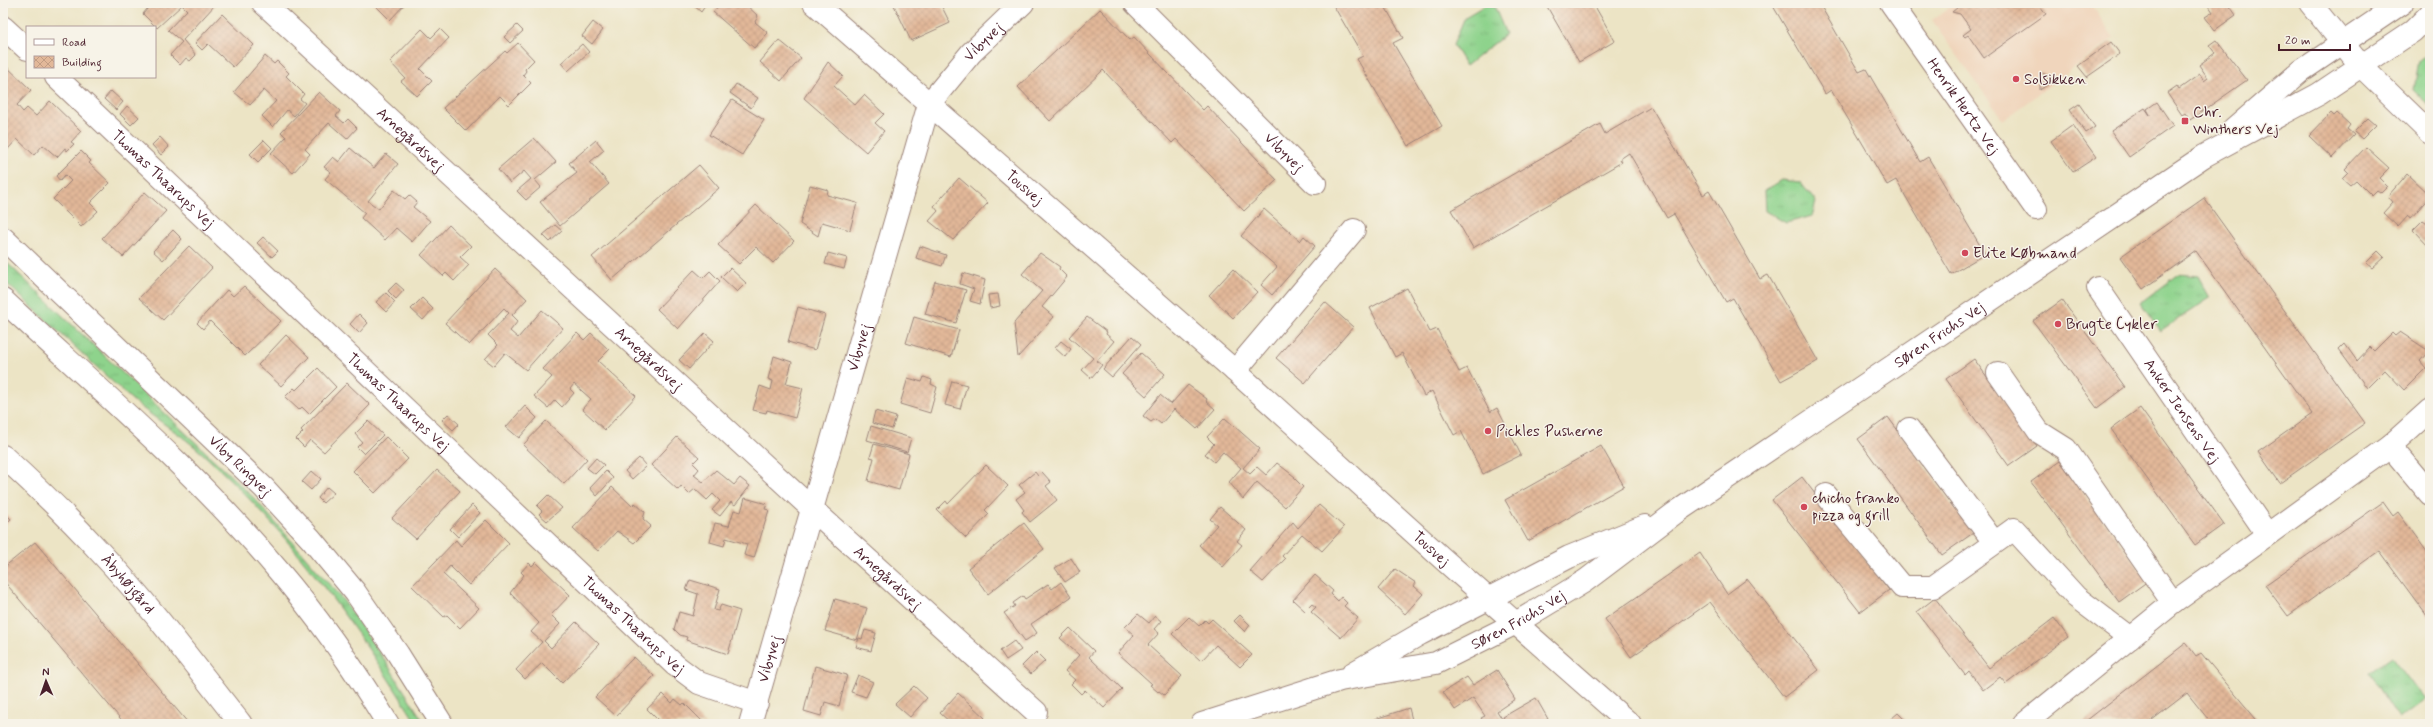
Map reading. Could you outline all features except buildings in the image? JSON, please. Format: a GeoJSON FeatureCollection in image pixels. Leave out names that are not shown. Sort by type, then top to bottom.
{"type":"FeatureCollection","features":[{"type":"Feature","properties":{"kind":"street","name":"Arnegårdsvej"},"geometry":{"type":"LineString","coordinates":[[263,3],[811,508],[1036,712]]}},
{"type":"Feature","properties":{"kind":"street","name":"Tousvej"},"geometry":{"type":"LineString","coordinates":[[814,3],[1235,371],[1489,600],[1630,724]]}},
{"type":"Feature","properties":{"kind":"street","name":"Vibyvej"},"geometry":{"type":"LineString","coordinates":[[750,724],[811,508],[929,104],[971,53],[1023,3]]}},
{"type":"Feature","properties":{"kind":"street","name":"Vibyvej"},"geometry":{"type":"LineString","coordinates":[[1135,3],[1315,183]]}},
{"type":"Feature","properties":{"kind":"street","name":"Henrik Hertz Vej"},"geometry":{"type":"LineString","coordinates":[[1891,3],[2036,209]]}},
{"type":"Feature","properties":{"kind":"street"},"geometry":{"type":"LineString","coordinates":[[2310,3],[2361,66],[2430,133]]}},
{"type":"Feature","properties":{"kind":"street","name":"Søren Frichs Vej"},"geometry":{"type":"LineString","coordinates":[[2204,156],[2301,71],[2402,3]]}},
{"type":"Feature","properties":{"kind":"street","name":"Søren Frichs Vej"},"geometry":{"type":"LineString","coordinates":[[1202,724],[1340,680],[1436,663],[1516,623],[1585,582],[1675,513],[2204,156],[2319,94],[2413,31],[2430,14]]}},
{"type":"Feature","properties":{"kind":"street"},"geometry":{"type":"LineString","coordinates":[[3,27],[26,48]]}},
{"type":"Feature","properties":{"kind":"street","name":"Thomas Thaarups Vej"},"geometry":{"type":"LineString","coordinates":[[57,78],[675,665],[698,683],[756,703]]}},
{"type":"Feature","properties":{"kind":"street"},"geometry":{"type":"LineString","coordinates":[[1235,371],[1354,230]]}},
{"type":"Feature","properties":{"kind":"street","name":"Viby Ringvej"},"geometry":{"type":"LineString","coordinates":[[3,238],[259,482],[311,539],[368,610],[398,654],[442,724]]}},
{"type":"Feature","properties":{"kind":"street","name":"Anker Jensens Vej"},"geometry":{"type":"LineString","coordinates":[[2098,288],[2267,534]]}},
{"type":"Feature","properties":{"kind":"street"},"geometry":{"type":"LineString","coordinates":[[3,300],[176,462],[231,517],[277,569],[318,620],[357,674],[388,724]]}},
{"type":"Feature","properties":{"kind":"street"},"geometry":{"type":"LineString","coordinates":[[1998,373],[2039,432],[2066,449],[2173,603]]}},
{"type":"Feature","properties":{"kind":"street"},"geometry":{"type":"LineString","coordinates":[[2024,724],[2173,603],[2390,446],[2430,410]]}},
{"type":"Feature","properties":{"kind":"street"},"geometry":{"type":"LineString","coordinates":[[1909,429],[1994,542]]}},
{"type":"Feature","properties":{"kind":"street"},"geometry":{"type":"LineString","coordinates":[[2390,446],[2430,494]]}},
{"type":"Feature","properties":{"kind":"street","name":"Åbyhøjgård"},"geometry":{"type":"LineString","coordinates":[[3,456],[55,504],[102,553],[178,644],[241,724]]}},
{"type":"Feature","properties":{"kind":"street"},"geometry":{"type":"LineString","coordinates":[[1826,495],[1902,587],[1933,587],[2014,529],[2076,597],[2130,638]]}},
{"type":"Feature","properties":{"kind":"street","name":"Søren Frichs Vej"},"geometry":{"type":"LineString","coordinates":[[1340,680],[1420,634],[1489,600],[1569,557],[1675,513]]}},
{"type":"Feature","properties":{"kind":"shaded area","name":"Solsikken"},"geometry":{"type":"Polygon","coordinates":[[[1956,3],[2090,3],[2114,38],[2003,120],[1932,20],[1956,3]]]}},
{"type":"Feature","properties":{"kind":"green space"},"geometry":{"type":"Polygon","coordinates":[[[1489,3],[1493,3],[1506,34],[1466,66],[1453,45],[1465,17],[1489,3]]]}},
{"type":"Feature","properties":{"kind":"green space"},"geometry":{"type":"Polygon","coordinates":[[[2430,52],[2430,105],[2414,90],[2419,60],[2430,52]]]}},
{"type":"Feature","properties":{"kind":"green space"},"geometry":{"type":"Polygon","coordinates":[[[1782,180],[1800,182],[1816,202],[1812,216],[1786,223],[1765,211],[1764,191],[1782,180]]]}},
{"type":"Feature","properties":{"kind":"green space"},"geometry":{"type":"Polygon","coordinates":[[[3,259],[254,498],[343,600],[386,662],[425,724],[417,724],[370,651],[345,616],[292,547],[264,515],[203,454],[130,398],[3,280],[3,259]]]}},
{"type":"Feature","properties":{"kind":"green space"},"geometry":{"type":"Polygon","coordinates":[[[2178,274],[2198,276],[2210,298],[2160,331],[2140,303],[2178,274]]]}},
{"type":"Feature","properties":{"kind":"green space"},"geometry":{"type":"Polygon","coordinates":[[[2392,656],[2425,700],[2399,719],[2369,673],[2392,656]]]}},
{"type":"Feature","properties":{"kind":"place","name":"Solsikken"},"geometry":{"type":"Point","coordinates":[2016,79]}},
{"type":"Feature","properties":{"kind":"place","name":"Chr. Winthers Vej"},"geometry":{"type":"Point","coordinates":[2185,121]}},
{"type":"Feature","properties":{"kind":"place","name":"Elite Købmand"},"geometry":{"type":"Point","coordinates":[1965,253]}},
{"type":"Feature","properties":{"kind":"place","name":"Brugte Cykler"},"geometry":{"type":"Point","coordinates":[2058,324]}},
{"type":"Feature","properties":{"kind":"place","name":"Pickles Pusherne"},"geometry":{"type":"Point","coordinates":[1488,431]}},
{"type":"Feature","properties":{"kind":"place","name":"chicho franko pizza og grill"},"geometry":{"type":"Point","coordinates":[1804,507]}}]}
